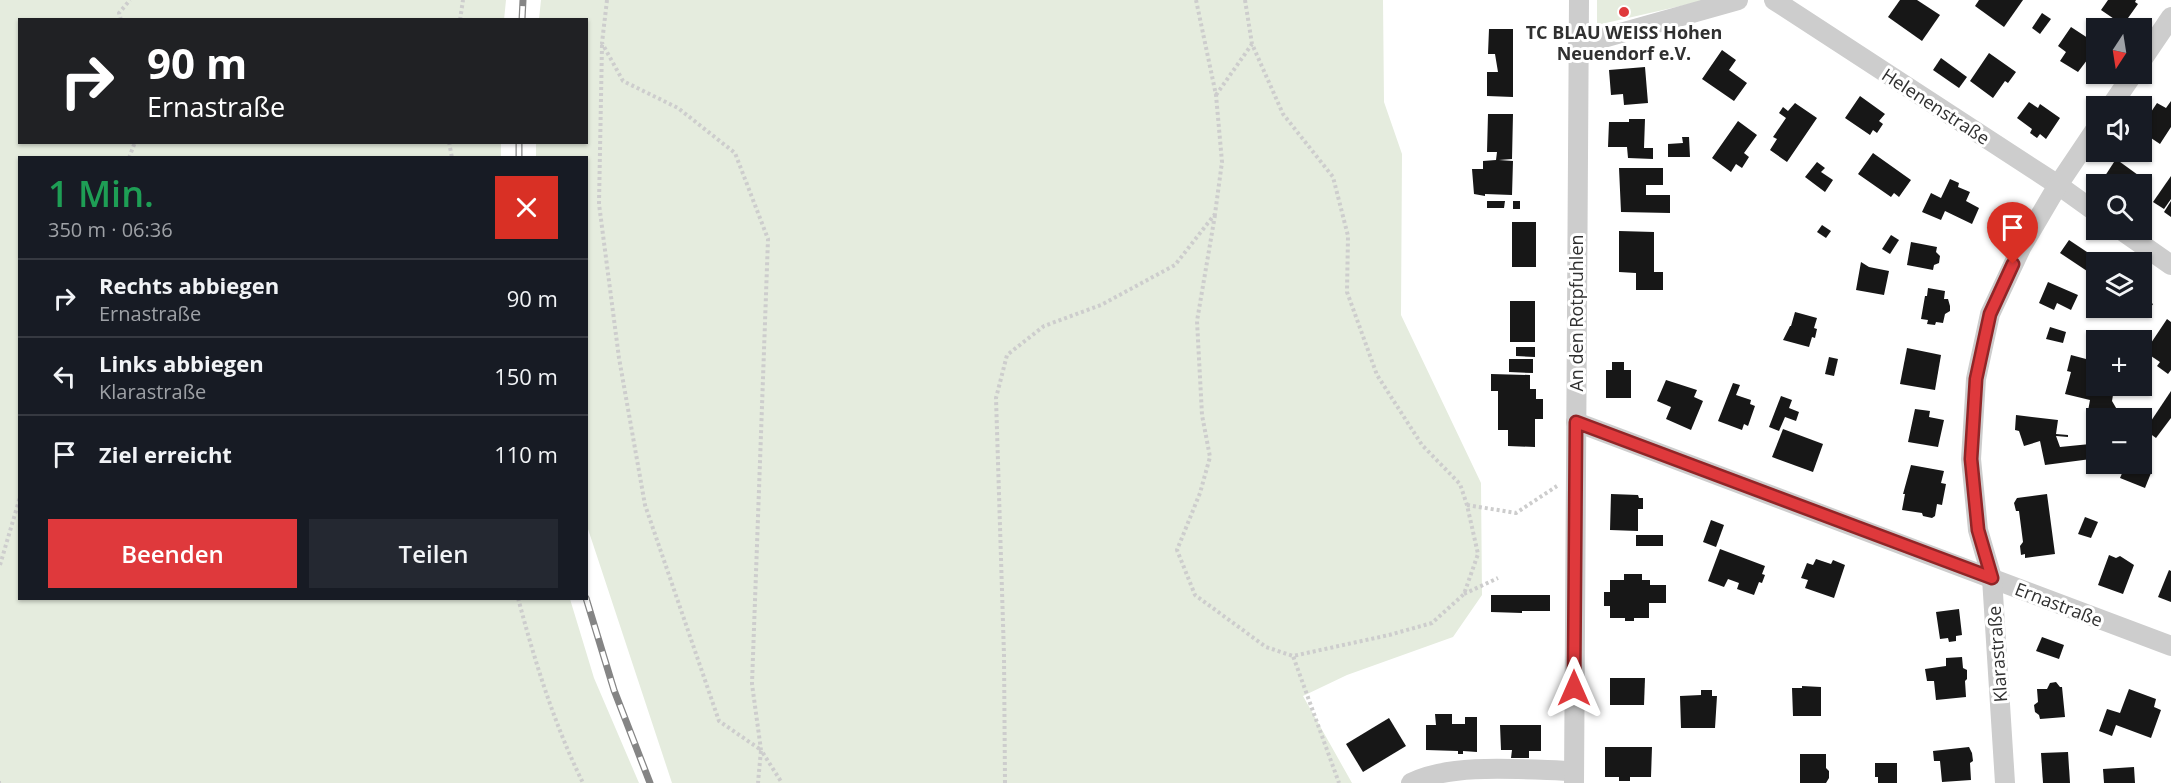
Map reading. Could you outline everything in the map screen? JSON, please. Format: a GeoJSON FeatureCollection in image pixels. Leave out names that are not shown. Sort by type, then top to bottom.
{"type":"FeatureCollection","features":[{"type":"Feature","properties":{"kind":"street","name":"An den Rotpfuhlen"},"geometry":{"type":"LineString","coordinates":[[1411,783],[1425,776],[1455,770],[1574,777],[1579,0]]}},
{"type":"Feature","properties":{"kind":"street"},"geometry":{"type":"LineString","coordinates":[[1578,45],[1738,0]]}},
{"type":"Feature","properties":{"kind":"street","name":"Helenenstraße"},"geometry":{"type":"LineString","coordinates":[[1774,0],[2086,205]]}},
{"type":"Feature","properties":{"kind":"street"},"geometry":{"type":"LineString","coordinates":[[2152,45],[2171,17]]}},
{"type":"Feature","properties":{"kind":"street","name":"Klarastraße"},"geometry":{"type":"LineString","coordinates":[[2005,783],[1992,578],[1978,530],[1971,459],[1976,379],[1990,314],[2020,248],[2086,143]]}},
{"type":"Feature","properties":{"kind":"street"},"geometry":{"type":"LineString","coordinates":[[2135,240],[2171,265]]}},
{"type":"Feature","properties":{"kind":"street","name":"Ernastraße"},"geometry":{"type":"LineString","coordinates":[[1576,422],[2171,646]]}},
{"type":"Feature","properties":{"kind":"path"},"geometry":{"type":"LineString","coordinates":[[120,18],[119,13],[130,0]]}},
{"type":"Feature","properties":{"kind":"path"},"geometry":{"type":"LineString","coordinates":[[460,18],[463,0]]}},
{"type":"Feature","properties":{"kind":"path"},"geometry":{"type":"LineString","coordinates":[[607,0],[602,43],[599,204],[619,358],[645,505],[719,721],[761,750],[782,783]]}},
{"type":"Feature","properties":{"kind":"path"},"geometry":{"type":"LineString","coordinates":[[1196,0],[1216,95],[1222,162],[1197,321],[1202,415],[1210,457],[1200,493],[1177,550],[1195,595],[1266,647],[1293,656],[1432,623],[1464,594],[1498,578]]}},
{"type":"Feature","properties":{"kind":"path"},"geometry":{"type":"LineString","coordinates":[[1245,0],[1252,44],[1283,114],[1333,177],[1348,236],[1347,292],[1377,375],[1422,445],[1460,484],[1478,554],[1464,594]]}},
{"type":"Feature","properties":{"kind":"path"},"geometry":{"type":"LineString","coordinates":[[602,43],[622,81],[678,108],[735,153],[768,239],[752,684],[761,750],[758,783]]}},
{"type":"Feature","properties":{"kind":"path"},"geometry":{"type":"LineString","coordinates":[[1216,95],[1252,44]]}},
{"type":"Feature","properties":{"kind":"path"},"geometry":{"type":"LineString","coordinates":[[1005,783],[1004,655],[996,398],[1007,355],[1044,326],[1101,305],[1175,265],[1215,214]]}},
{"type":"Feature","properties":{"kind":"path"},"geometry":{"type":"LineString","coordinates":[[1467,505],[1516,513],[1575,475]]}},
{"type":"Feature","properties":{"kind":"path"},"geometry":{"type":"LineString","coordinates":[[0,565],[18,504]]}},
{"type":"Feature","properties":{"kind":"path"},"geometry":{"type":"LineString","coordinates":[[519,600],[536,668],[563,744],[583,783]]}},
{"type":"Feature","properties":{"kind":"path"},"geometry":{"type":"LineString","coordinates":[[1293,656],[1339,783]]}},
{"type":"Feature","properties":{"kind":"shaded area"},"geometry":{"type":"Polygon","coordinates":[[[0,0],[506,0],[504,18],[18,18],[18,144],[501,144],[501,156],[18,156],[18,600],[570,600],[594,678],[639,783],[0,783],[0,0]]]}},
{"type":"Feature","properties":{"kind":"shaded area"},"geometry":{"type":"Polygon","coordinates":[[[541,0],[1383,0],[1384,102],[1402,154],[1401,315],[1481,483],[1482,595],[1453,637],[1347,675],[1303,696],[1352,783],[672,783],[588,529],[588,156],[536,156],[536,144],[588,144],[588,18],[539,18],[541,0]]]}},
{"type":"Feature","properties":{"kind":"shaded area","name":"TC BLAU WEISS Hohen Neuendorf e.V."},"geometry":{"type":"Polygon","coordinates":[[[1597,0],[1707,0],[1597,25],[1597,0]]]}},
{"type":"Feature","properties":{"kind":"building"},"geometry":{"type":"Polygon","coordinates":[[[1900,0],[1917,0],[1940,15],[1922,41],[1888,17],[1900,0]]]}},
{"type":"Feature","properties":{"kind":"building"},"geometry":{"type":"Polygon","coordinates":[[[1979,0],[2023,0],[2004,27],[1975,6],[1979,0]]]}},
{"type":"Feature","properties":{"kind":"building"},"geometry":{"type":"Polygon","coordinates":[[[2108,0],[2136,0],[2138,4],[2128,18],[2113,18],[2101,10],[2108,0]]]}},
{"type":"Feature","properties":{"kind":"building"},"geometry":{"type":"Polygon","coordinates":[[[2042,13],[2051,19],[2040,34],[2032,28],[2042,13]]]}},
{"type":"Feature","properties":{"kind":"building"},"geometry":{"type":"Polygon","coordinates":[[[2071,27],[2086,37],[2086,61],[2078,72],[2060,61],[2066,52],[2058,46],[2071,27]]]}},
{"type":"Feature","properties":{"kind":"building"},"geometry":{"type":"Polygon","coordinates":[[[1489,29],[1513,29],[1513,97],[1487,96],[1487,72],[1498,72],[1495,54],[1488,54],[1489,29]]]}},
{"type":"Feature","properties":{"kind":"building"},"geometry":{"type":"Polygon","coordinates":[[[1722,50],[1736,60],[1729,70],[1747,83],[1734,101],[1702,79],[1722,50]]]}},
{"type":"Feature","properties":{"kind":"building"},"geometry":{"type":"Polygon","coordinates":[[[1989,53],[2016,72],[2008,83],[2005,81],[1993,98],[1970,81],[1989,53]]]}},
{"type":"Feature","properties":{"kind":"building"},"geometry":{"type":"Polygon","coordinates":[[[1941,58],[1967,77],[1959,88],[1933,70],[1941,58]]]}},
{"type":"Feature","properties":{"kind":"building"},"geometry":{"type":"Polygon","coordinates":[[[1645,67],[1648,103],[1624,105],[1623,94],[1611,95],[1609,70],[1645,67]]]}},
{"type":"Feature","properties":{"kind":"building"},"geometry":{"type":"Polygon","coordinates":[[[1860,96],[1885,114],[1879,121],[1883,124],[1877,133],[1873,130],[1870,135],[1845,118],[1860,96]]]}},
{"type":"Feature","properties":{"kind":"building"},"geometry":{"type":"Polygon","coordinates":[[[2171,101],[2171,127],[2160,144],[2152,139],[2152,110],[2157,103],[2166,108],[2171,101]]]}},
{"type":"Feature","properties":{"kind":"building"},"geometry":{"type":"Polygon","coordinates":[[[2029,102],[2038,108],[2040,104],[2060,118],[2046,139],[2040,134],[2037,138],[2030,133],[2032,129],[2017,118],[2029,102]]]}},
{"type":"Feature","properties":{"kind":"building"},"geometry":{"type":"Polygon","coordinates":[[[1795,103],[1817,118],[1787,162],[1770,150],[1777,139],[1773,137],[1786,118],[1779,113],[1783,107],[1788,111],[1795,103]]]}},
{"type":"Feature","properties":{"kind":"building"},"geometry":{"type":"Polygon","coordinates":[[[1488,114],[1513,114],[1512,159],[1499,160],[1513,161],[1512,195],[1474,194],[1472,169],[1483,169],[1483,161],[1496,160],[1497,152],[1487,152],[1488,114]]]}},
{"type":"Feature","properties":{"kind":"building"},"geometry":{"type":"Polygon","coordinates":[[[1629,119],[1645,119],[1644,148],[1653,148],[1653,159],[1628,158],[1627,147],[1608,147],[1609,122],[1629,122],[1629,119]]]}},
{"type":"Feature","properties":{"kind":"building"},"geometry":{"type":"Polygon","coordinates":[[[1738,121],[1757,135],[1744,153],[1749,157],[1742,168],[1736,164],[1731,172],[1712,158],[1738,121]]]}},
{"type":"Feature","properties":{"kind":"building"},"geometry":{"type":"Polygon","coordinates":[[[1682,137],[1689,137],[1690,157],[1668,157],[1668,144],[1683,143],[1682,137]]]}},
{"type":"Feature","properties":{"kind":"building"},"geometry":{"type":"Polygon","coordinates":[[[1873,153],[1911,180],[1899,197],[1894,193],[1891,197],[1858,174],[1873,153]]]}},
{"type":"Feature","properties":{"kind":"building"},"geometry":{"type":"Polygon","coordinates":[[[1817,162],[1825,168],[1821,172],[1833,180],[1825,192],[1805,177],[1817,162]]]}},
{"type":"Feature","properties":{"kind":"building"},"geometry":{"type":"Polygon","coordinates":[[[2114,162],[2120,162],[2137,174],[2106,174],[2114,162]]]}},
{"type":"Feature","properties":{"kind":"building"},"geometry":{"type":"Polygon","coordinates":[[[1619,168],[1663,168],[1663,185],[1646,185],[1646,195],[1670,195],[1670,213],[1621,212],[1619,168]]]}},
{"type":"Feature","properties":{"kind":"building"},"geometry":{"type":"Polygon","coordinates":[[[2171,176],[2171,199],[2164,209],[2153,202],[2171,176]]]}},
{"type":"Feature","properties":{"kind":"building"},"geometry":{"type":"Polygon","coordinates":[[[1950,179],[1959,183],[1958,187],[1970,192],[1966,201],[1979,208],[1972,224],[1945,211],[1941,220],[1922,212],[1931,193],[1941,198],[1950,179]]]}},
{"type":"Feature","properties":{"kind":"building"},"geometry":{"type":"Polygon","coordinates":[[[1487,201],[1505,201],[1504,208],[1487,208],[1487,201]]]}},
{"type":"Feature","properties":{"kind":"building"},"geometry":{"type":"Polygon","coordinates":[[[1513,201],[1520,201],[1520,209],[1513,209],[1513,201]]]}},
{"type":"Feature","properties":{"kind":"building"},"geometry":{"type":"Polygon","coordinates":[[[2171,201],[2171,217],[2164,212],[2171,201]]]}},
{"type":"Feature","properties":{"kind":"building"},"geometry":{"type":"Polygon","coordinates":[[[1512,222],[1536,222],[1536,267],[1512,267],[1512,222]]]}},
{"type":"Feature","properties":{"kind":"building"},"geometry":{"type":"Polygon","coordinates":[[[1822,225],[1831,231],[1826,238],[1817,232],[1822,225]]]}},
{"type":"Feature","properties":{"kind":"building"},"geometry":{"type":"Polygon","coordinates":[[[1619,231],[1654,232],[1654,272],[1663,272],[1663,290],[1636,290],[1636,273],[1619,272],[1619,231]]]}},
{"type":"Feature","properties":{"kind":"building"},"geometry":{"type":"Polygon","coordinates":[[[1891,235],[1899,240],[1890,254],[1882,249],[1891,235]]]}},
{"type":"Feature","properties":{"kind":"building"},"geometry":{"type":"Polygon","coordinates":[[[2069,240],[2087,252],[2086,270],[2060,253],[2069,240]]]}},
{"type":"Feature","properties":{"kind":"building"},"geometry":{"type":"Polygon","coordinates":[[[1911,242],[1937,247],[1936,252],[1940,256],[1939,263],[1934,265],[1933,270],[1907,265],[1911,242]]]}},
{"type":"Feature","properties":{"kind":"building"},"geometry":{"type":"Polygon","coordinates":[[[1861,262],[1869,267],[1889,271],[1884,295],[1856,290],[1861,262]]]}},
{"type":"Feature","properties":{"kind":"building"},"geometry":{"type":"Polygon","coordinates":[[[2048,282],[2078,295],[2071,310],[2057,303],[2054,310],[2039,303],[2048,282]]]}},
{"type":"Feature","properties":{"kind":"building"},"geometry":{"type":"Polygon","coordinates":[[[1928,288],[1945,291],[1944,299],[1948,299],[1950,311],[1945,314],[1943,323],[1927,324],[1928,320],[1921,319],[1928,288]]]}},
{"type":"Feature","properties":{"kind":"building"},"geometry":{"type":"Polygon","coordinates":[[[1510,301],[1535,301],[1535,342],[1510,342],[1510,301]]]}},
{"type":"Feature","properties":{"kind":"building"},"geometry":{"type":"Polygon","coordinates":[[[1795,312],[1817,318],[1814,328],[1817,329],[1815,338],[1812,337],[1809,347],[1783,340],[1791,326],[1795,312]]]}},
{"type":"Feature","properties":{"kind":"building"},"geometry":{"type":"Polygon","coordinates":[[[2167,319],[2171,322],[2171,370],[2168,374],[2157,366],[2160,362],[2152,357],[2152,342],[2167,319]]]}},
{"type":"Feature","properties":{"kind":"building"},"geometry":{"type":"Polygon","coordinates":[[[2050,327],[2066,332],[2063,343],[2046,339],[2050,327]]]}},
{"type":"Feature","properties":{"kind":"building"},"geometry":{"type":"Polygon","coordinates":[[[1516,347],[1535,347],[1535,357],[1516,356],[1516,347]]]}},
{"type":"Feature","properties":{"kind":"building"},"geometry":{"type":"Polygon","coordinates":[[[1907,348],[1941,355],[1935,390],[1900,384],[1907,348]]]}},
{"type":"Feature","properties":{"kind":"building"},"geometry":{"type":"Polygon","coordinates":[[[2071,355],[2086,359],[2086,396],[2113,396],[2112,401],[2116,408],[2089,408],[2090,400],[2065,394],[2071,372],[2067,371],[2071,355]]]}},
{"type":"Feature","properties":{"kind":"building"},"geometry":{"type":"Polygon","coordinates":[[[1829,357],[1838,359],[1834,376],[1825,374],[1829,357]]]}},
{"type":"Feature","properties":{"kind":"building"},"geometry":{"type":"Polygon","coordinates":[[[1509,359],[1533,359],[1533,373],[1509,372],[1509,359]]]}},
{"type":"Feature","properties":{"kind":"building"},"geometry":{"type":"Polygon","coordinates":[[[1612,362],[1624,362],[1624,370],[1631,370],[1631,398],[1606,398],[1606,370],[1612,370],[1612,362]]]}},
{"type":"Feature","properties":{"kind":"building"},"geometry":{"type":"Polygon","coordinates":[[[1491,374],[1530,375],[1530,389],[1536,389],[1536,399],[1543,399],[1543,419],[1535,419],[1535,447],[1508,446],[1508,430],[1498,430],[1498,391],[1491,391],[1491,374]]]}},
{"type":"Feature","properties":{"kind":"building"},"geometry":{"type":"Polygon","coordinates":[[[1666,380],[1697,390],[1694,397],[1703,401],[1691,430],[1666,419],[1671,407],[1657,401],[1666,380]]]}},
{"type":"Feature","properties":{"kind":"building"},"geometry":{"type":"Polygon","coordinates":[[[1733,383],[1740,385],[1736,395],[1751,400],[1750,404],[1755,406],[1748,426],[1744,424],[1742,430],[1718,421],[1733,383]]]}},
{"type":"Feature","properties":{"kind":"building"},"geometry":{"type":"Polygon","coordinates":[[[2171,391],[2171,418],[2156,438],[2152,435],[2152,420],[2171,391]]]}},
{"type":"Feature","properties":{"kind":"building"},"geometry":{"type":"Polygon","coordinates":[[[1781,396],[1792,400],[1789,408],[1799,412],[1796,421],[1785,417],[1779,431],[1769,427],[1781,396]]]}},
{"type":"Feature","properties":{"kind":"building"},"geometry":{"type":"Polygon","coordinates":[[[1915,409],[1930,411],[1929,417],[1944,420],[1938,447],[1908,442],[1915,409]]]}},
{"type":"Feature","properties":{"kind":"building"},"geometry":{"type":"Polygon","coordinates":[[[2016,415],[2058,420],[2056,434],[2068,435],[2068,437],[2056,436],[2060,447],[2086,444],[2086,460],[2045,465],[2040,441],[2024,446],[2019,431],[2015,430],[2016,415]]]}},
{"type":"Feature","properties":{"kind":"building"},"geometry":{"type":"Polygon","coordinates":[[[1783,429],[1823,444],[1813,472],[1772,457],[1783,429]]]}},
{"type":"Feature","properties":{"kind":"building"},"geometry":{"type":"Polygon","coordinates":[[[1911,465],[1944,471],[1941,483],[1946,484],[1942,505],[1937,504],[1935,516],[1932,518],[1923,516],[1922,513],[1902,510],[1905,494],[1903,494],[1911,465]]]}},
{"type":"Feature","properties":{"kind":"building"},"geometry":{"type":"Polygon","coordinates":[[[2122,474],[2151,474],[2145,488],[2120,478],[2122,474]]]}},
{"type":"Feature","properties":{"kind":"building"},"geometry":{"type":"Polygon","coordinates":[[[1611,494],[1638,495],[1639,498],[1643,498],[1643,509],[1638,509],[1638,531],[1610,530],[1611,494]]]}},
{"type":"Feature","properties":{"kind":"building"},"geometry":{"type":"Polygon","coordinates":[[[2047,494],[2055,554],[2025,558],[2025,554],[2021,555],[2020,546],[2023,542],[2019,511],[2016,511],[2014,503],[2017,498],[2047,494]]]}},
{"type":"Feature","properties":{"kind":"building"},"geometry":{"type":"Polygon","coordinates":[[[2085,517],[2098,522],[2091,538],[2078,534],[2085,517]]]}},
{"type":"Feature","properties":{"kind":"building"},"geometry":{"type":"Polygon","coordinates":[[[1711,520],[1724,525],[1716,547],[1703,542],[1711,520]]]}},
{"type":"Feature","properties":{"kind":"building"},"geometry":{"type":"Polygon","coordinates":[[[1636,535],[1663,535],[1663,546],[1636,546],[1636,535]]]}},
{"type":"Feature","properties":{"kind":"building"},"geometry":{"type":"Polygon","coordinates":[[[1720,549],[1765,566],[1762,583],[1759,582],[1754,595],[1737,589],[1739,583],[1728,579],[1724,587],[1708,581],[1720,549]]]}},
{"type":"Feature","properties":{"kind":"building"},"geometry":{"type":"Polygon","coordinates":[[[2109,555],[2116,558],[2120,556],[2134,565],[2123,594],[2098,585],[2109,555]]]}},
{"type":"Feature","properties":{"kind":"building"},"geometry":{"type":"Polygon","coordinates":[[[1816,559],[1831,564],[1833,560],[1845,565],[1834,598],[1805,588],[1808,580],[1801,578],[1807,563],[1813,565],[1816,559]]]}},
{"type":"Feature","properties":{"kind":"building"},"geometry":{"type":"Polygon","coordinates":[[[2169,570],[2171,571],[2171,602],[2158,597],[2169,570]]]}},
{"type":"Feature","properties":{"kind":"building"},"geometry":{"type":"Polygon","coordinates":[[[1624,574],[1642,574],[1642,580],[1650,580],[1650,585],[1666,585],[1666,603],[1649,603],[1649,618],[1634,618],[1634,621],[1625,621],[1625,618],[1610,618],[1610,606],[1604,606],[1604,592],[1610,592],[1610,580],[1624,580],[1624,574]]]}},
{"type":"Feature","properties":{"kind":"building"},"geometry":{"type":"Polygon","coordinates":[[[1491,595],[1550,595],[1550,611],[1491,612],[1491,595]]]}},
{"type":"Feature","properties":{"kind":"building"},"geometry":{"type":"Polygon","coordinates":[[[1959,609],[1962,635],[1956,636],[1956,641],[1949,642],[1948,638],[1940,639],[1936,612],[1959,609]]]}},
{"type":"Feature","properties":{"kind":"building"},"geometry":{"type":"Polygon","coordinates":[[[2042,637],[2064,645],[2059,659],[2036,651],[2042,637]]]}},
{"type":"Feature","properties":{"kind":"building"},"geometry":{"type":"Polygon","coordinates":[[[1962,657],[1963,668],[1967,670],[1966,697],[1936,700],[1934,681],[1927,681],[1925,669],[1946,666],[1946,658],[1962,657]]]}},
{"type":"Feature","properties":{"kind":"building"},"geometry":{"type":"Polygon","coordinates":[[[1610,678],[1645,678],[1644,705],[1610,705],[1610,678]]]}},
{"type":"Feature","properties":{"kind":"building"},"geometry":{"type":"Polygon","coordinates":[[[2056,682],[2062,687],[2065,717],[2040,719],[2035,712],[2034,705],[2038,702],[2037,689],[2047,689],[2050,683],[2056,682]]]}},
{"type":"Feature","properties":{"kind":"building"},"geometry":{"type":"Polygon","coordinates":[[[1802,686],[1821,687],[1821,716],[1793,716],[1792,688],[1802,688],[1802,686]]]}},
{"type":"Feature","properties":{"kind":"building"},"geometry":{"type":"Polygon","coordinates":[[[2129,689],[2156,699],[2154,707],[2161,710],[2151,738],[2116,725],[2112,736],[2099,731],[2107,709],[2120,713],[2129,689]]]}},
{"type":"Feature","properties":{"kind":"building"},"geometry":{"type":"Polygon","coordinates":[[[1701,690],[1712,690],[1712,696],[1717,696],[1715,728],[1681,728],[1680,696],[1701,695],[1701,690]]]}},
{"type":"Feature","properties":{"kind":"building"},"geometry":{"type":"Polygon","coordinates":[[[1435,714],[1452,714],[1452,724],[1465,724],[1465,717],[1477,717],[1477,752],[1463,751],[1463,754],[1458,754],[1458,751],[1426,750],[1426,725],[1436,725],[1435,714]]]}},
{"type":"Feature","properties":{"kind":"building"},"geometry":{"type":"Polygon","coordinates":[[[1389,718],[1406,746],[1363,772],[1346,744],[1389,718]]]}},
{"type":"Feature","properties":{"kind":"building"},"geometry":{"type":"Polygon","coordinates":[[[1500,725],[1541,725],[1541,751],[1529,751],[1529,758],[1511,758],[1512,750],[1501,750],[1500,725]]]}},
{"type":"Feature","properties":{"kind":"building"},"geometry":{"type":"Polygon","coordinates":[[[1605,747],[1652,747],[1651,777],[1630,777],[1630,781],[1619,781],[1619,777],[1605,777],[1605,747]]]}},
{"type":"Feature","properties":{"kind":"building"},"geometry":{"type":"Polygon","coordinates":[[[1969,747],[1973,761],[1970,763],[1971,780],[1942,782],[1940,761],[1934,761],[1933,751],[1969,747]]]}},
{"type":"Feature","properties":{"kind":"building"},"geometry":{"type":"Polygon","coordinates":[[[2068,752],[2070,783],[2043,783],[2041,753],[2068,752]]]}},
{"type":"Feature","properties":{"kind":"building"},"geometry":{"type":"Polygon","coordinates":[[[1800,754],[1826,754],[1829,778],[1826,783],[1800,783],[1800,754]]]}},
{"type":"Feature","properties":{"kind":"building"},"geometry":{"type":"Polygon","coordinates":[[[1875,763],[1897,763],[1897,783],[1878,783],[1878,777],[1875,777],[1875,763]]]}},
{"type":"Feature","properties":{"kind":"building"},"geometry":{"type":"Polygon","coordinates":[[[2134,767],[2135,783],[2104,783],[2103,769],[2134,767]]]}},
{"type":"Feature","properties":{"kind":"railway"},"geometry":{"type":"LineString","coordinates":[[522,18],[523,0]]}},
{"type":"Feature","properties":{"kind":"railway"},"geometry":{"type":"LineString","coordinates":[[519,144],[519,156]]}},
{"type":"Feature","properties":{"kind":"railway"},"geometry":{"type":"LineString","coordinates":[[587,600],[614,690],[650,783]]}},
{"type":"Feature","properties":{"kind":"place","name":"TC BLAU WEISS Hohen Neuendorf e.V."},"geometry":{"type":"Point","coordinates":[1624,12]}},
{"type":"Feature","properties":{"kind":"route"},"geometry":{"type":"LineString","coordinates":[[1574,688],[1576,422],[1992,578],[1978,530],[1971,459],[1976,379],[1990,314],[2013,264]]}}]}
